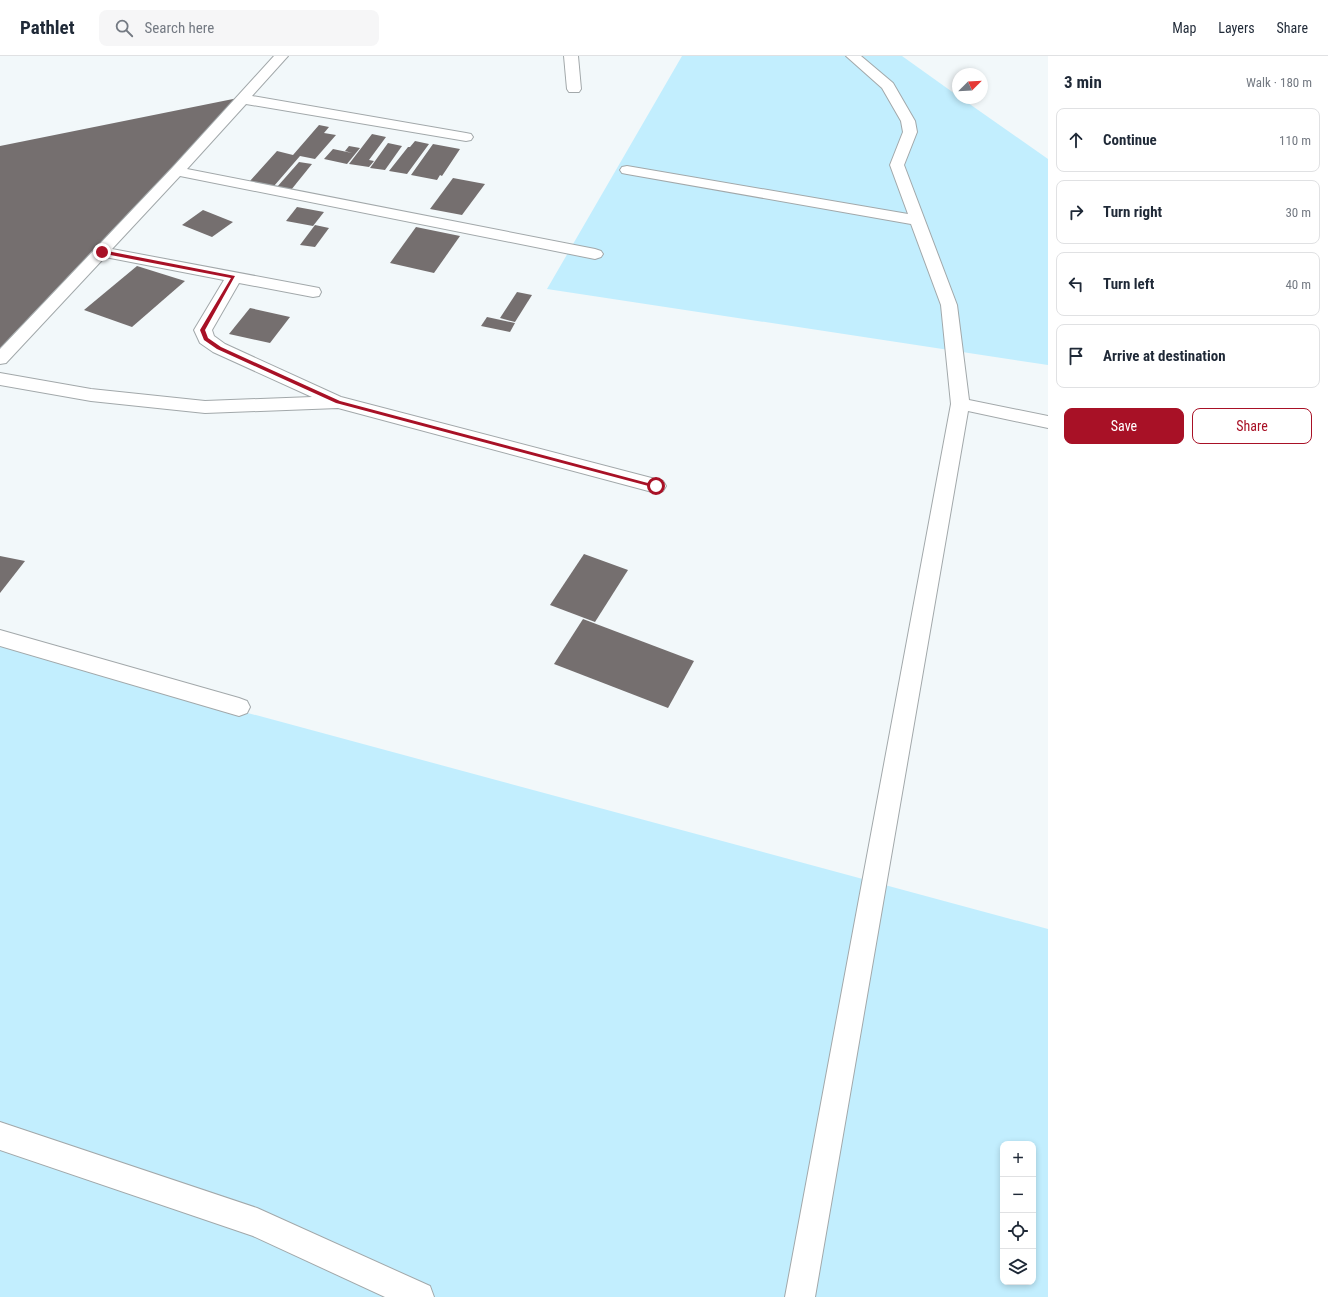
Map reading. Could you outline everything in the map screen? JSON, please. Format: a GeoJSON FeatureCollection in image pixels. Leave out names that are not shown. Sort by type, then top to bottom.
{"type":"FeatureCollection","features":[{"type":"Feature","properties":{"kind":"street"},"geometry":{"type":"LineString","coordinates":[[0,359],[102,252],[281,56]]}},
{"type":"Feature","properties":{"kind":"street"},"geometry":{"type":"LineString","coordinates":[[571,56],[574,89]]}},
{"type":"Feature","properties":{"kind":"street"},"geometry":{"type":"LineString","coordinates":[[800,1297],[960,404],[949,305],[897,165],[910,132],[908,121],[888,86],[853,56]]}},
{"type":"Feature","properties":{"kind":"street"},"geometry":{"type":"LineString","coordinates":[[243,99],[466,137]]}},
{"type":"Feature","properties":{"kind":"street"},"geometry":{"type":"LineString","coordinates":[[177,170],[595,254]]}},
{"type":"Feature","properties":{"kind":"street"},"geometry":{"type":"LineString","coordinates":[[627,170],[919,221]]}},
{"type":"Feature","properties":{"kind":"street"},"geometry":{"type":"LineString","coordinates":[[102,252],[312,292]]}},
{"type":"Feature","properties":{"kind":"street"},"geometry":{"type":"LineString","coordinates":[[234,277],[203,330],[206,339],[219,348],[338,402],[656,486]]}},
{"type":"Feature","properties":{"kind":"street"},"geometry":{"type":"LineString","coordinates":[[0,379],[92,395],[205,407],[338,402]]}},
{"type":"Feature","properties":{"kind":"street"},"geometry":{"type":"LineString","coordinates":[[960,404],[1048,422]]}},
{"type":"Feature","properties":{"kind":"street"},"geometry":{"type":"LineString","coordinates":[[0,638],[239,706]]}},
{"type":"Feature","properties":{"kind":"street"},"geometry":{"type":"LineString","coordinates":[[0,1136],[257,1223],[419,1297]]}},
{"type":"Feature","properties":{"kind":"shaded area"},"geometry":{"type":"Polygon","coordinates":[[[682,56],[902,56],[952,92],[952,104],[970,104],[1048,159],[1048,365],[547,289],[682,56]]]}},
{"type":"Feature","properties":{"kind":"shaded area"},"geometry":{"type":"Polygon","coordinates":[[[0,646],[1048,929],[1048,1297],[0,1297],[0,646]]]}},
{"type":"Feature","properties":{"kind":"building"},"geometry":{"type":"Polygon","coordinates":[[[238,98],[0,348],[0,146],[238,98]]]}},
{"type":"Feature","properties":{"kind":"building"},"geometry":{"type":"Polygon","coordinates":[[[319,125],[329,127],[324,133],[336,135],[315,159],[300,156],[274,186],[250,181],[277,151],[293,155],[319,125]]]}},
{"type":"Feature","properties":{"kind":"building"},"geometry":{"type":"Polygon","coordinates":[[[372,134],[386,137],[369,160],[374,161],[369,167],[349,164],[372,134]]]}},
{"type":"Feature","properties":{"kind":"building"},"geometry":{"type":"Polygon","coordinates":[[[415,141],[429,144],[407,174],[389,171],[408,147],[410,147],[415,141]]]}},
{"type":"Feature","properties":{"kind":"building"},"geometry":{"type":"Polygon","coordinates":[[[388,143],[402,146],[385,170],[370,168],[388,143]]]}},
{"type":"Feature","properties":{"kind":"building"},"geometry":{"type":"Polygon","coordinates":[[[433,144],[460,149],[442,176],[440,175],[437,180],[411,175],[433,144]]]}},
{"type":"Feature","properties":{"kind":"building"},"geometry":{"type":"Polygon","coordinates":[[[349,146],[360,148],[347,164],[324,159],[333,149],[352,153],[345,151],[349,146]]]}},
{"type":"Feature","properties":{"kind":"building"},"geometry":{"type":"Polygon","coordinates":[[[299,162],[312,164],[291,190],[277,187],[299,162]]]}},
{"type":"Feature","properties":{"kind":"building"},"geometry":{"type":"Polygon","coordinates":[[[453,178],[485,184],[462,215],[430,209],[453,178]]]}},
{"type":"Feature","properties":{"kind":"building"},"geometry":{"type":"Polygon","coordinates":[[[297,207],[324,212],[313,226],[286,221],[297,207]]]}},
{"type":"Feature","properties":{"kind":"building"},"geometry":{"type":"Polygon","coordinates":[[[203,210],[233,222],[212,237],[182,225],[203,210]]]}},
{"type":"Feature","properties":{"kind":"building"},"geometry":{"type":"Polygon","coordinates":[[[315,225],[329,228],[315,247],[300,245],[315,225]]]}},
{"type":"Feature","properties":{"kind":"building"},"geometry":{"type":"Polygon","coordinates":[[[416,227],[460,236],[434,273],[390,263],[416,227]]]}},
{"type":"Feature","properties":{"kind":"building"},"geometry":{"type":"Polygon","coordinates":[[[137,266],[185,281],[132,327],[84,310],[137,266]]]}},
{"type":"Feature","properties":{"kind":"building"},"geometry":{"type":"Polygon","coordinates":[[[517,292],[532,295],[515,322],[500,318],[517,292]]]}},
{"type":"Feature","properties":{"kind":"building"},"geometry":{"type":"Polygon","coordinates":[[[250,308],[290,317],[270,343],[229,334],[250,308]]]}},
{"type":"Feature","properties":{"kind":"building"},"geometry":{"type":"Polygon","coordinates":[[[487,317],[515,323],[510,332],[481,326],[487,317]]]}},
{"type":"Feature","properties":{"kind":"building"},"geometry":{"type":"Polygon","coordinates":[[[584,554],[628,570],[595,622],[550,605],[584,554]]]}},
{"type":"Feature","properties":{"kind":"building"},"geometry":{"type":"Polygon","coordinates":[[[0,556],[25,561],[0,593],[0,556]]]}},
{"type":"Feature","properties":{"kind":"building"},"geometry":{"type":"Polygon","coordinates":[[[583,619],[694,661],[668,708],[554,664],[583,619]]]}},
{"type":"Feature","properties":{"kind":"route"},"geometry":{"type":"LineString","coordinates":[[102,252],[234,277],[203,330],[206,339],[219,348],[338,402],[656,486]]}}]}
